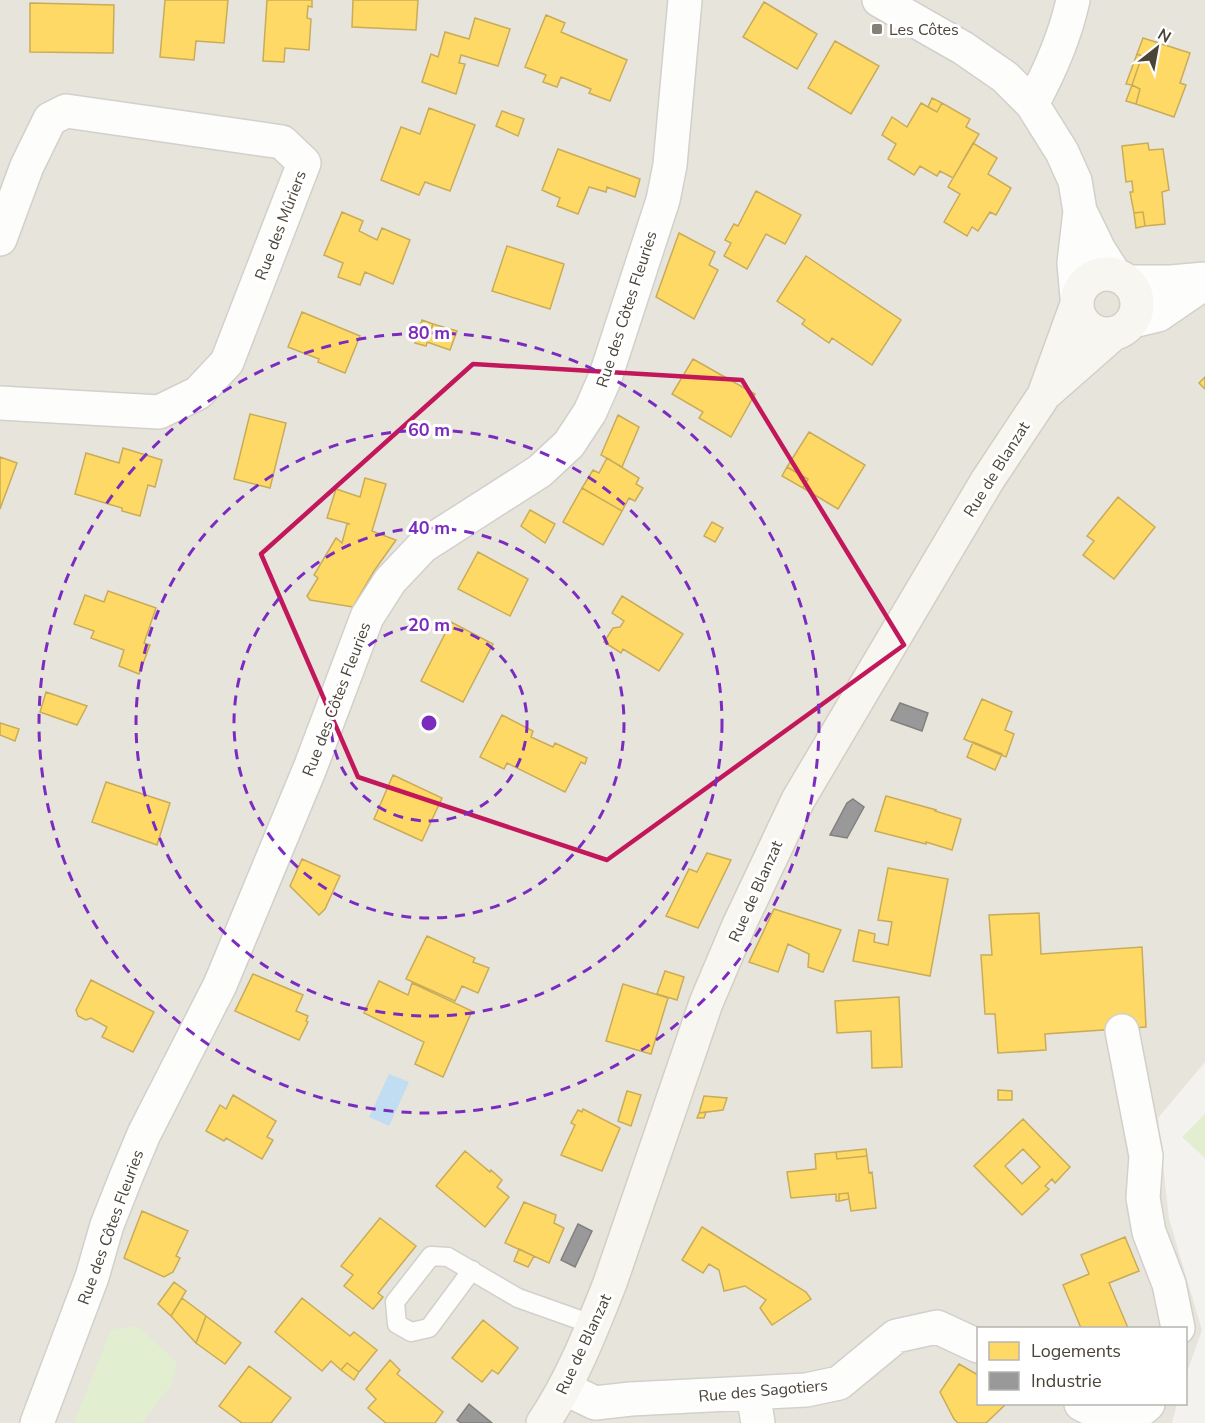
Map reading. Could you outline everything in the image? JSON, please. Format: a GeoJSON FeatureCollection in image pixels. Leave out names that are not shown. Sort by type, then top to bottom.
{"type":"FeatureCollection","features":[{"type":"Feature","properties":{"kind":"street","name":"Rue des Côtes Fleuries"},"geometry":{"type":"LineString","coordinates":[[37,1423],[92,1277],[107,1225],[126,1177],[144,1134],[220,986],[310,768],[367,617],[390,581],[423,546],[540,471],[568,444],[590,412],[605,378],[663,200],[670,165],[685,0]]}},
{"type":"Feature","properties":{"kind":"street"},"geometry":{"type":"LineString","coordinates":[[879,0],[963,48],[1005,77],[1032,104],[1062,152],[1075,181],[1080,211],[1074,263],[1077,302],[1080,319],[1100,334],[1123,327],[1137,311],[1137,300],[1134,291],[1099,250],[1080,211]]}},
{"type":"Feature","properties":{"kind":"street"},"geometry":{"type":"LineString","coordinates":[[1032,104],[1050,71],[1068,25],[1073,0]]}},
{"type":"Feature","properties":{"kind":"street","name":"Rue des Mûriers"},"geometry":{"type":"LineString","coordinates":[[0,239],[27,166],[50,119],[66,111],[282,142],[304,163],[227,362],[198,393],[159,412],[0,403]]}},
{"type":"Feature","properties":{"kind":"street"},"geometry":{"type":"LineString","coordinates":[[1077,302],[1081,288],[1096,276],[1106,273],[1122,278]]}},
{"type":"Feature","properties":{"kind":"street","name":"Rue de Blanzat"},"geometry":{"type":"LineString","coordinates":[[1122,278],[1171,282],[1205,281]]}},
{"type":"Feature","properties":{"kind":"street","name":"Rue de Blanzat"},"geometry":{"type":"LineString","coordinates":[[1044,395],[1123,327],[1158,315],[1205,281]]}},
{"type":"Feature","properties":{"kind":"street","name":"Rue de Blanzat"},"geometry":{"type":"LineString","coordinates":[[543,1423],[564,1388],[594,1325],[706,1003],[775,845],[798,800],[981,491],[1044,395],[1077,302]]}},
{"type":"Feature","properties":{"kind":"street"},"geometry":{"type":"LineString","coordinates":[[1122,1031],[1146,1156],[1143,1198],[1149,1232],[1169,1284],[1178,1327]]}},
{"type":"Feature","properties":{"kind":"street","name":"Rue des Sagotiers"},"geometry":{"type":"LineString","coordinates":[[564,1388],[595,1403],[632,1399],[756,1408],[806,1390],[839,1383],[896,1336],[937,1327],[977,1346]]}},
{"type":"Feature","properties":{"kind":"street"},"geometry":{"type":"LineString","coordinates":[[1083,1405],[1103,1415],[1145,1412]]}},
{"type":"Feature","properties":{"kind":"lane"},"geometry":{"type":"LineString","coordinates":[[472,1270],[429,1328],[411,1332],[397,1323],[395,1302],[431,1256],[448,1257],[472,1270],[518,1298],[594,1325]]}},
{"type":"Feature","properties":{"kind":"highlighted area"},"geometry":{"type":"Polygon","coordinates":[[[473,364],[742,380],[904,645],[607,860],[358,777],[261,554],[473,364]]]}},
{"type":"Feature","properties":{"kind":"shaded area"},"geometry":{"type":"Polygon","coordinates":[[[0,0],[1205,0],[1205,1062],[1158,1118],[1169,1219],[1202,1330],[1187,1372],[1187,1327],[977,1327],[977,1405],[1177,1405],[1172,1423],[0,1423],[0,0]]]}},
{"type":"Feature","properties":{"kind":"shaded area"},"geometry":{"type":"Polygon","coordinates":[[[645,1412],[645,1423],[603,1423],[622,1414],[645,1412]]]}},
{"type":"Feature","properties":{"kind":"green space"},"geometry":{"type":"Polygon","coordinates":[[[1205,1114],[1205,1158],[1182,1137],[1205,1114]]]}},
{"type":"Feature","properties":{"kind":"green space"},"geometry":{"type":"Polygon","coordinates":[[[137,1326],[177,1362],[171,1385],[142,1423],[74,1423],[111,1330],[137,1326]]]}},
{"type":"Feature","properties":{"kind":"water"},"geometry":{"type":"Polygon","coordinates":[[[389,1074],[409,1082],[389,1126],[369,1117],[389,1074]]]}},
{"type":"Feature","properties":{"kind":"building: Logements"},"geometry":{"type":"Polygon","coordinates":[[[165,0],[228,0],[224,43],[196,41],[194,60],[160,57],[165,0]]]}},
{"type":"Feature","properties":{"kind":"building: Logements"},"geometry":{"type":"Polygon","coordinates":[[[267,0],[312,0],[312,7],[308,6],[307,18],[311,19],[309,50],[285,48],[284,62],[263,61],[267,0]]]}},
{"type":"Feature","properties":{"kind":"building: Logements"},"geometry":{"type":"Polygon","coordinates":[[[353,0],[418,0],[416,30],[352,27],[353,0]]]}},
{"type":"Feature","properties":{"kind":"building: Logements"},"geometry":{"type":"Polygon","coordinates":[[[764,2],[817,34],[797,69],[743,37],[764,2]]]}},
{"type":"Feature","properties":{"kind":"building: Logements"},"geometry":{"type":"Polygon","coordinates":[[[30,3],[114,5],[113,53],[30,52],[30,3]]]}},
{"type":"Feature","properties":{"kind":"building: Logements"},"geometry":{"type":"Polygon","coordinates":[[[546,15],[565,23],[561,32],[627,60],[610,101],[589,93],[591,89],[561,77],[557,87],[543,82],[546,75],[525,67],[546,15]]]}},
{"type":"Feature","properties":{"kind":"building: Logements"},"geometry":{"type":"Polygon","coordinates":[[[475,18],[510,29],[498,66],[461,55],[459,63],[465,64],[456,94],[422,82],[431,54],[438,57],[445,32],[469,39],[475,18]]]}},
{"type":"Feature","properties":{"kind":"building: Logements"},"geometry":{"type":"Polygon","coordinates":[[[1143,38],[1190,53],[1180,83],[1186,85],[1174,117],[1136,104],[1140,89],[1132,85],[1142,56],[1137,54],[1143,38]]]}},
{"type":"Feature","properties":{"kind":"building: Logements"},"geometry":{"type":"Polygon","coordinates":[[[835,41],[879,66],[851,114],[808,88],[835,41]]]}},
{"type":"Feature","properties":{"kind":"building: Logements"},"geometry":{"type":"Polygon","coordinates":[[[1137,54],[1142,56],[1132,85],[1126,84],[1137,54]]]}},
{"type":"Feature","properties":{"kind":"building: Logements"},"geometry":{"type":"Polygon","coordinates":[[[1132,85],[1140,89],[1136,104],[1126,101],[1132,85]]]}},
{"type":"Feature","properties":{"kind":"building: Logements"},"geometry":{"type":"Polygon","coordinates":[[[932,98],[942,103],[937,112],[928,107],[932,98]]]}},
{"type":"Feature","properties":{"kind":"building: Logements"},"geometry":{"type":"Polygon","coordinates":[[[921,103],[937,112],[942,103],[970,119],[966,127],[979,134],[953,178],[940,171],[937,176],[920,166],[914,175],[888,159],[896,144],[882,135],[892,117],[907,127],[921,103]]]}},
{"type":"Feature","properties":{"kind":"building: Logements"},"geometry":{"type":"Polygon","coordinates":[[[429,108],[475,125],[450,191],[425,182],[419,195],[381,180],[401,127],[420,134],[429,108]]]}},
{"type":"Feature","properties":{"kind":"building: Logements"},"geometry":{"type":"Polygon","coordinates":[[[502,111],[524,119],[518,136],[496,126],[502,111]]]}},
{"type":"Feature","properties":{"kind":"building: Logements"},"geometry":{"type":"Polygon","coordinates":[[[973,143],[997,158],[988,174],[1011,188],[996,215],[990,212],[978,231],[972,227],[967,236],[944,222],[960,194],[948,187],[973,143]]]}},
{"type":"Feature","properties":{"kind":"building: Logements"},"geometry":{"type":"Polygon","coordinates":[[[1148,143],[1149,150],[1163,149],[1169,190],[1162,192],[1165,224],[1145,226],[1143,212],[1134,213],[1130,192],[1133,192],[1132,181],[1126,182],[1122,146],[1148,143]]]}},
{"type":"Feature","properties":{"kind":"building: Logements"},"geometry":{"type":"Polygon","coordinates":[[[558,149],[640,179],[635,197],[607,187],[606,192],[589,187],[578,214],[557,206],[560,198],[542,190],[558,149]]]}},
{"type":"Feature","properties":{"kind":"building: Logements"},"geometry":{"type":"Polygon","coordinates":[[[756,191],[801,215],[785,244],[766,234],[747,269],[724,256],[731,243],[725,240],[734,224],[738,226],[756,191]]]}},
{"type":"Feature","properties":{"kind":"building: Logements"},"geometry":{"type":"Polygon","coordinates":[[[342,212],[363,221],[359,231],[377,240],[382,228],[410,240],[393,284],[365,272],[360,285],[338,277],[343,263],[324,255],[342,212]]]}},
{"type":"Feature","properties":{"kind":"building: Logements"},"geometry":{"type":"Polygon","coordinates":[[[1143,212],[1145,226],[1136,228],[1134,213],[1143,212]]]}},
{"type":"Feature","properties":{"kind":"building: Logements"},"geometry":{"type":"Polygon","coordinates":[[[679,233],[715,252],[709,265],[718,270],[694,319],[656,297],[679,233]]]}},
{"type":"Feature","properties":{"kind":"building: Logements"},"geometry":{"type":"Polygon","coordinates":[[[507,246],[564,264],[550,309],[492,291],[507,246]]]}},
{"type":"Feature","properties":{"kind":"building: Logements"},"geometry":{"type":"Polygon","coordinates":[[[806,256],[901,320],[872,365],[832,338],[829,343],[802,324],[805,320],[777,301],[806,256]]]}},
{"type":"Feature","properties":{"kind":"building: Logements"},"geometry":{"type":"Polygon","coordinates":[[[302,312],[360,336],[345,373],[318,362],[319,359],[288,347],[302,312]]]}},
{"type":"Feature","properties":{"kind":"building: Logements"},"geometry":{"type":"Polygon","coordinates":[[[422,320],[433,324],[426,346],[415,343],[422,320]]]}},
{"type":"Feature","properties":{"kind":"building: Logements"},"geometry":{"type":"Polygon","coordinates":[[[433,324],[457,331],[450,350],[427,342],[433,324]]]}},
{"type":"Feature","properties":{"kind":"building: Logements"},"geometry":{"type":"Polygon","coordinates":[[[693,359],[755,394],[731,437],[699,418],[703,412],[672,394],[693,359]]]}},
{"type":"Feature","properties":{"kind":"building: Logements"},"geometry":{"type":"Polygon","coordinates":[[[1205,377],[1205,389],[1199,383],[1205,377]]]}},
{"type":"Feature","properties":{"kind":"building: Logements"},"geometry":{"type":"Polygon","coordinates":[[[250,414],[286,423],[270,488],[234,479],[250,414]]]}},
{"type":"Feature","properties":{"kind":"building: Logements"},"geometry":{"type":"Polygon","coordinates":[[[618,415],[639,427],[622,467],[601,455],[618,415]]]}},
{"type":"Feature","properties":{"kind":"building: Logements"},"geometry":{"type":"Polygon","coordinates":[[[809,432],[865,465],[838,509],[803,488],[808,479],[787,467],[809,432]]]}},
{"type":"Feature","properties":{"kind":"building: Logements"},"geometry":{"type":"Polygon","coordinates":[[[123,448],[162,460],[155,487],[148,485],[140,516],[122,511],[122,508],[75,494],[86,453],[119,463],[123,448]]]}},
{"type":"Feature","properties":{"kind":"building: Logements"},"geometry":{"type":"Polygon","coordinates":[[[0,457],[17,463],[0,509],[0,457]]]}},
{"type":"Feature","properties":{"kind":"building: Logements"},"geometry":{"type":"Polygon","coordinates":[[[607,458],[639,478],[636,484],[643,488],[635,501],[629,498],[622,511],[582,488],[593,470],[599,473],[607,458]]]}},
{"type":"Feature","properties":{"kind":"building: Logements"},"geometry":{"type":"Polygon","coordinates":[[[787,467],[808,479],[803,488],[782,476],[787,467]]]}},
{"type":"Feature","properties":{"kind":"building: Logements"},"geometry":{"type":"Polygon","coordinates":[[[365,478],[386,484],[372,531],[396,540],[353,607],[310,600],[307,596],[318,578],[314,575],[336,538],[342,543],[347,524],[350,524],[327,518],[336,489],[360,497],[365,478]]]}},
{"type":"Feature","properties":{"kind":"building: Logements"},"geometry":{"type":"Polygon","coordinates":[[[582,488],[622,511],[603,545],[563,522],[582,488]]]}},
{"type":"Feature","properties":{"kind":"building: Logements"},"geometry":{"type":"Polygon","coordinates":[[[1118,497],[1155,527],[1114,579],[1083,555],[1094,541],[1087,536],[1118,497]]]}},
{"type":"Feature","properties":{"kind":"building: Logements"},"geometry":{"type":"Polygon","coordinates":[[[530,510],[555,524],[545,543],[521,526],[530,510]]]}},
{"type":"Feature","properties":{"kind":"building: Logements"},"geometry":{"type":"Polygon","coordinates":[[[712,522],[723,528],[715,542],[704,536],[712,522]]]}},
{"type":"Feature","properties":{"kind":"building: Logements"},"geometry":{"type":"Polygon","coordinates":[[[478,552],[528,579],[510,616],[458,589],[478,552]]]}},
{"type":"Feature","properties":{"kind":"building: Logements"},"geometry":{"type":"Polygon","coordinates":[[[108,591],[156,608],[144,643],[150,645],[139,674],[119,666],[124,650],[91,638],[94,631],[74,624],[85,595],[104,602],[108,591]]]}},
{"type":"Feature","properties":{"kind":"building: Logements"},"geometry":{"type":"Polygon","coordinates":[[[622,596],[683,634],[659,671],[623,649],[621,653],[604,642],[613,628],[620,627],[624,621],[612,613],[622,596]]]}},
{"type":"Feature","properties":{"kind":"building: Logements"},"geometry":{"type":"Polygon","coordinates":[[[451,622],[493,644],[463,702],[421,681],[451,622]]]}},
{"type":"Feature","properties":{"kind":"building: Logements"},"geometry":{"type":"Polygon","coordinates":[[[46,692],[87,706],[77,725],[40,712],[46,692]]]}},
{"type":"Feature","properties":{"kind":"building: Logements"},"geometry":{"type":"Polygon","coordinates":[[[982,699],[1012,712],[1005,730],[1014,734],[1006,757],[964,739],[982,699]]]}},
{"type":"Feature","properties":{"kind":"building: Logements"},"geometry":{"type":"Polygon","coordinates":[[[502,715],[533,731],[531,737],[553,747],[555,743],[587,758],[585,764],[581,762],[565,792],[507,763],[504,769],[480,757],[502,715]]]}},
{"type":"Feature","properties":{"kind":"building: Logements"},"geometry":{"type":"Polygon","coordinates":[[[0,723],[19,729],[15,741],[0,735],[0,723]]]}},
{"type":"Feature","properties":{"kind":"building: Logements"},"geometry":{"type":"Polygon","coordinates":[[[973,742],[1002,754],[995,770],[967,757],[973,742]]]}},
{"type":"Feature","properties":{"kind":"building: Logements"},"geometry":{"type":"Polygon","coordinates":[[[393,775],[442,798],[422,841],[374,819],[393,775]]]}},
{"type":"Feature","properties":{"kind":"building: Logements"},"geometry":{"type":"Polygon","coordinates":[[[106,782],[170,803],[157,845],[92,822],[106,782]]]}},
{"type":"Feature","properties":{"kind":"building: Logements"},"geometry":{"type":"Polygon","coordinates":[[[886,796],[961,819],[952,850],[875,831],[886,796]]]}},
{"type":"Feature","properties":{"kind":"building: Logements"},"geometry":{"type":"Polygon","coordinates":[[[707,853],[731,860],[698,928],[666,916],[689,869],[697,872],[707,853]]]}},
{"type":"Feature","properties":{"kind":"building: Logements"},"geometry":{"type":"Polygon","coordinates":[[[302,859],[340,876],[325,909],[319,915],[290,886],[302,859]]]}},
{"type":"Feature","properties":{"kind":"building: Logements"},"geometry":{"type":"Polygon","coordinates":[[[888,868],[948,879],[930,976],[853,961],[859,930],[875,934],[874,942],[888,945],[892,922],[878,920],[888,868]]]}},
{"type":"Feature","properties":{"kind":"building: Logements"},"geometry":{"type":"Polygon","coordinates":[[[774,909],[841,930],[823,972],[808,967],[809,954],[788,944],[778,972],[749,962],[774,909]]]}},
{"type":"Feature","properties":{"kind":"building: Logements"},"geometry":{"type":"Polygon","coordinates":[[[1039,913],[1041,954],[1142,947],[1146,1027],[1045,1034],[1046,1050],[998,1053],[995,1014],[985,1014],[981,955],[992,955],[989,915],[1039,913]]]}},
{"type":"Feature","properties":{"kind":"building: Logements"},"geometry":{"type":"Polygon","coordinates":[[[427,936],[475,958],[473,962],[489,968],[478,993],[462,986],[455,1001],[406,979],[427,936]]]}},
{"type":"Feature","properties":{"kind":"building: Logements"},"geometry":{"type":"Polygon","coordinates":[[[665,971],[684,977],[677,1000],[657,994],[665,971]]]}},
{"type":"Feature","properties":{"kind":"building: Logements"},"geometry":{"type":"Polygon","coordinates":[[[253,974],[303,995],[296,1011],[308,1016],[306,1021],[308,1022],[299,1040],[235,1011],[253,974]]]}},
{"type":"Feature","properties":{"kind":"building: Logements"},"geometry":{"type":"Polygon","coordinates":[[[91,980],[154,1012],[133,1052],[102,1037],[107,1027],[91,1018],[86,1020],[78,1016],[76,1010],[91,980]]]}},
{"type":"Feature","properties":{"kind":"building: Logements"},"geometry":{"type":"Polygon","coordinates":[[[379,981],[408,995],[412,983],[472,1011],[443,1077],[415,1064],[424,1042],[364,1013],[379,981]]]}},
{"type":"Feature","properties":{"kind":"building: Logements"},"geometry":{"type":"Polygon","coordinates":[[[623,984],[668,998],[651,1054],[606,1041],[623,984]]]}},
{"type":"Feature","properties":{"kind":"building: Logements"},"geometry":{"type":"Polygon","coordinates":[[[899,997],[902,1067],[872,1068],[871,1031],[837,1033],[835,1001],[899,997]]]}},
{"type":"Feature","properties":{"kind":"building: Logements"},"geometry":{"type":"Polygon","coordinates":[[[998,1090],[1012,1091],[1012,1100],[998,1100],[998,1090]]]}},
{"type":"Feature","properties":{"kind":"building: Logements"},"geometry":{"type":"Polygon","coordinates":[[[627,1091],[641,1095],[631,1126],[618,1121],[627,1091]]]}},
{"type":"Feature","properties":{"kind":"building: Logements"},"geometry":{"type":"Polygon","coordinates":[[[233,1095],[276,1121],[267,1137],[273,1140],[262,1159],[226,1138],[224,1141],[206,1131],[220,1105],[226,1109],[233,1095]]]}},
{"type":"Feature","properties":{"kind":"building: Logements"},"geometry":{"type":"Polygon","coordinates":[[[704,1096],[727,1098],[723,1110],[699,1113],[704,1096]]]}},
{"type":"Feature","properties":{"kind":"building: Logements"},"geometry":{"type":"Polygon","coordinates":[[[583,1109],[620,1128],[602,1171],[561,1155],[575,1125],[571,1123],[578,1110],[582,1112],[583,1109]]]}},
{"type":"Feature","properties":{"kind":"building: Logements"},"geometry":{"type":"Polygon","coordinates":[[[706,1112],[704,1118],[697,1118],[699,1113],[706,1112]]]}},
{"type":"Feature","properties":{"kind":"building: Logements"},"geometry":{"type":"Polygon","coordinates":[[[1023,1119],[1070,1167],[1055,1183],[1052,1179],[1045,1186],[1049,1189],[1022,1215],[974,1166],[1023,1119]],[[1023,1149],[1005,1166],[1022,1184],[1040,1167],[1023,1149]]]}},
{"type":"Feature","properties":{"kind":"building: Logements"},"geometry":{"type":"Polygon","coordinates":[[[866,1149],[867,1156],[837,1159],[836,1152],[866,1149]]]}},
{"type":"Feature","properties":{"kind":"building: Logements"},"geometry":{"type":"Polygon","coordinates":[[[465,1151],[502,1180],[497,1187],[509,1197],[485,1227],[436,1186],[465,1151]]]}},
{"type":"Feature","properties":{"kind":"building: Logements"},"geometry":{"type":"Polygon","coordinates":[[[836,1152],[837,1159],[867,1156],[869,1173],[872,1172],[876,1208],[851,1211],[848,1193],[839,1194],[839,1201],[836,1201],[836,1194],[791,1198],[787,1172],[816,1169],[815,1154],[836,1152]]]}},
{"type":"Feature","properties":{"kind":"building: Logements"},"geometry":{"type":"Polygon","coordinates":[[[848,1193],[849,1199],[839,1201],[839,1194],[848,1193]]]}},
{"type":"Feature","properties":{"kind":"building: Logements"},"geometry":{"type":"Polygon","coordinates":[[[524,1202],[556,1215],[554,1223],[564,1228],[549,1263],[505,1243],[524,1202]]]}},
{"type":"Feature","properties":{"kind":"building: Logements"},"geometry":{"type":"Polygon","coordinates":[[[142,1211],[188,1231],[176,1256],[180,1258],[173,1272],[164,1277],[124,1258],[142,1211]]]}},
{"type":"Feature","properties":{"kind":"building: Logements"},"geometry":{"type":"Polygon","coordinates":[[[380,1218],[416,1246],[378,1293],[383,1297],[373,1309],[344,1286],[353,1275],[341,1266],[380,1218]]]}},
{"type":"Feature","properties":{"kind":"building: Logements"},"geometry":{"type":"Polygon","coordinates":[[[702,1227],[806,1292],[811,1299],[772,1325],[760,1308],[766,1300],[745,1286],[724,1291],[719,1270],[709,1264],[703,1273],[682,1260],[702,1227]]]}},
{"type":"Feature","properties":{"kind":"building: Logements"},"geometry":{"type":"Polygon","coordinates":[[[1125,1237],[1139,1271],[1109,1283],[1128,1327],[1081,1327],[1063,1285],[1089,1274],[1081,1255],[1125,1237]]]}},
{"type":"Feature","properties":{"kind":"building: Logements"},"geometry":{"type":"Polygon","coordinates":[[[519,1249],[534,1256],[528,1267],[514,1261],[519,1249]]]}},
{"type":"Feature","properties":{"kind":"building: Logements"},"geometry":{"type":"Polygon","coordinates":[[[174,1282],[186,1291],[171,1316],[158,1304],[174,1282]]]}},
{"type":"Feature","properties":{"kind":"building: Logements"},"geometry":{"type":"Polygon","coordinates":[[[182,1298],[206,1316],[196,1343],[171,1316],[182,1298]]]}},
{"type":"Feature","properties":{"kind":"building: Logements"},"geometry":{"type":"Polygon","coordinates":[[[302,1298],[350,1336],[354,1332],[377,1350],[359,1372],[347,1363],[341,1370],[331,1361],[322,1371],[275,1332],[302,1298]]]}},
{"type":"Feature","properties":{"kind":"building: Logements"},"geometry":{"type":"Polygon","coordinates":[[[206,1316],[241,1343],[225,1364],[196,1343],[206,1316]]]}},
{"type":"Feature","properties":{"kind":"building: Logements"},"geometry":{"type":"Polygon","coordinates":[[[483,1320],[518,1348],[498,1374],[492,1370],[482,1382],[452,1358],[483,1320]]]}},
{"type":"Feature","properties":{"kind":"building: Logements"},"geometry":{"type":"Polygon","coordinates":[[[390,1360],[400,1370],[397,1374],[443,1412],[435,1423],[386,1423],[368,1408],[376,1399],[366,1389],[390,1360]]]}},
{"type":"Feature","properties":{"kind":"building: Logements"},"geometry":{"type":"Polygon","coordinates":[[[347,1363],[359,1372],[354,1380],[341,1370],[347,1363]]]}},
{"type":"Feature","properties":{"kind":"building: Logements"},"geometry":{"type":"Polygon","coordinates":[[[959,1364],[977,1374],[977,1405],[1005,1405],[986,1423],[958,1423],[940,1392],[959,1364]]]}},
{"type":"Feature","properties":{"kind":"building: Logements"},"geometry":{"type":"Polygon","coordinates":[[[249,1366],[291,1398],[271,1423],[242,1423],[219,1406],[249,1366]]]}},
{"type":"Feature","properties":{"kind":"building: Industrie"},"geometry":{"type":"Polygon","coordinates":[[[900,703],[928,713],[922,731],[891,720],[900,703]]]}},
{"type":"Feature","properties":{"kind":"building: Industrie"},"geometry":{"type":"Polygon","coordinates":[[[853,799],[864,807],[847,838],[830,835],[847,803],[853,799]]]}},
{"type":"Feature","properties":{"kind":"building: Industrie"},"geometry":{"type":"Polygon","coordinates":[[[578,1224],[592,1231],[575,1267],[561,1260],[578,1224]]]}},
{"type":"Feature","properties":{"kind":"building: Industrie"},"geometry":{"type":"Polygon","coordinates":[[[469,1404],[492,1423],[461,1423],[457,1420],[469,1404]]]}},
{"type":"Feature","properties":{"kind":"place","name":"Les Côtes"},"geometry":{"type":"Point","coordinates":[877,29]}}]}
